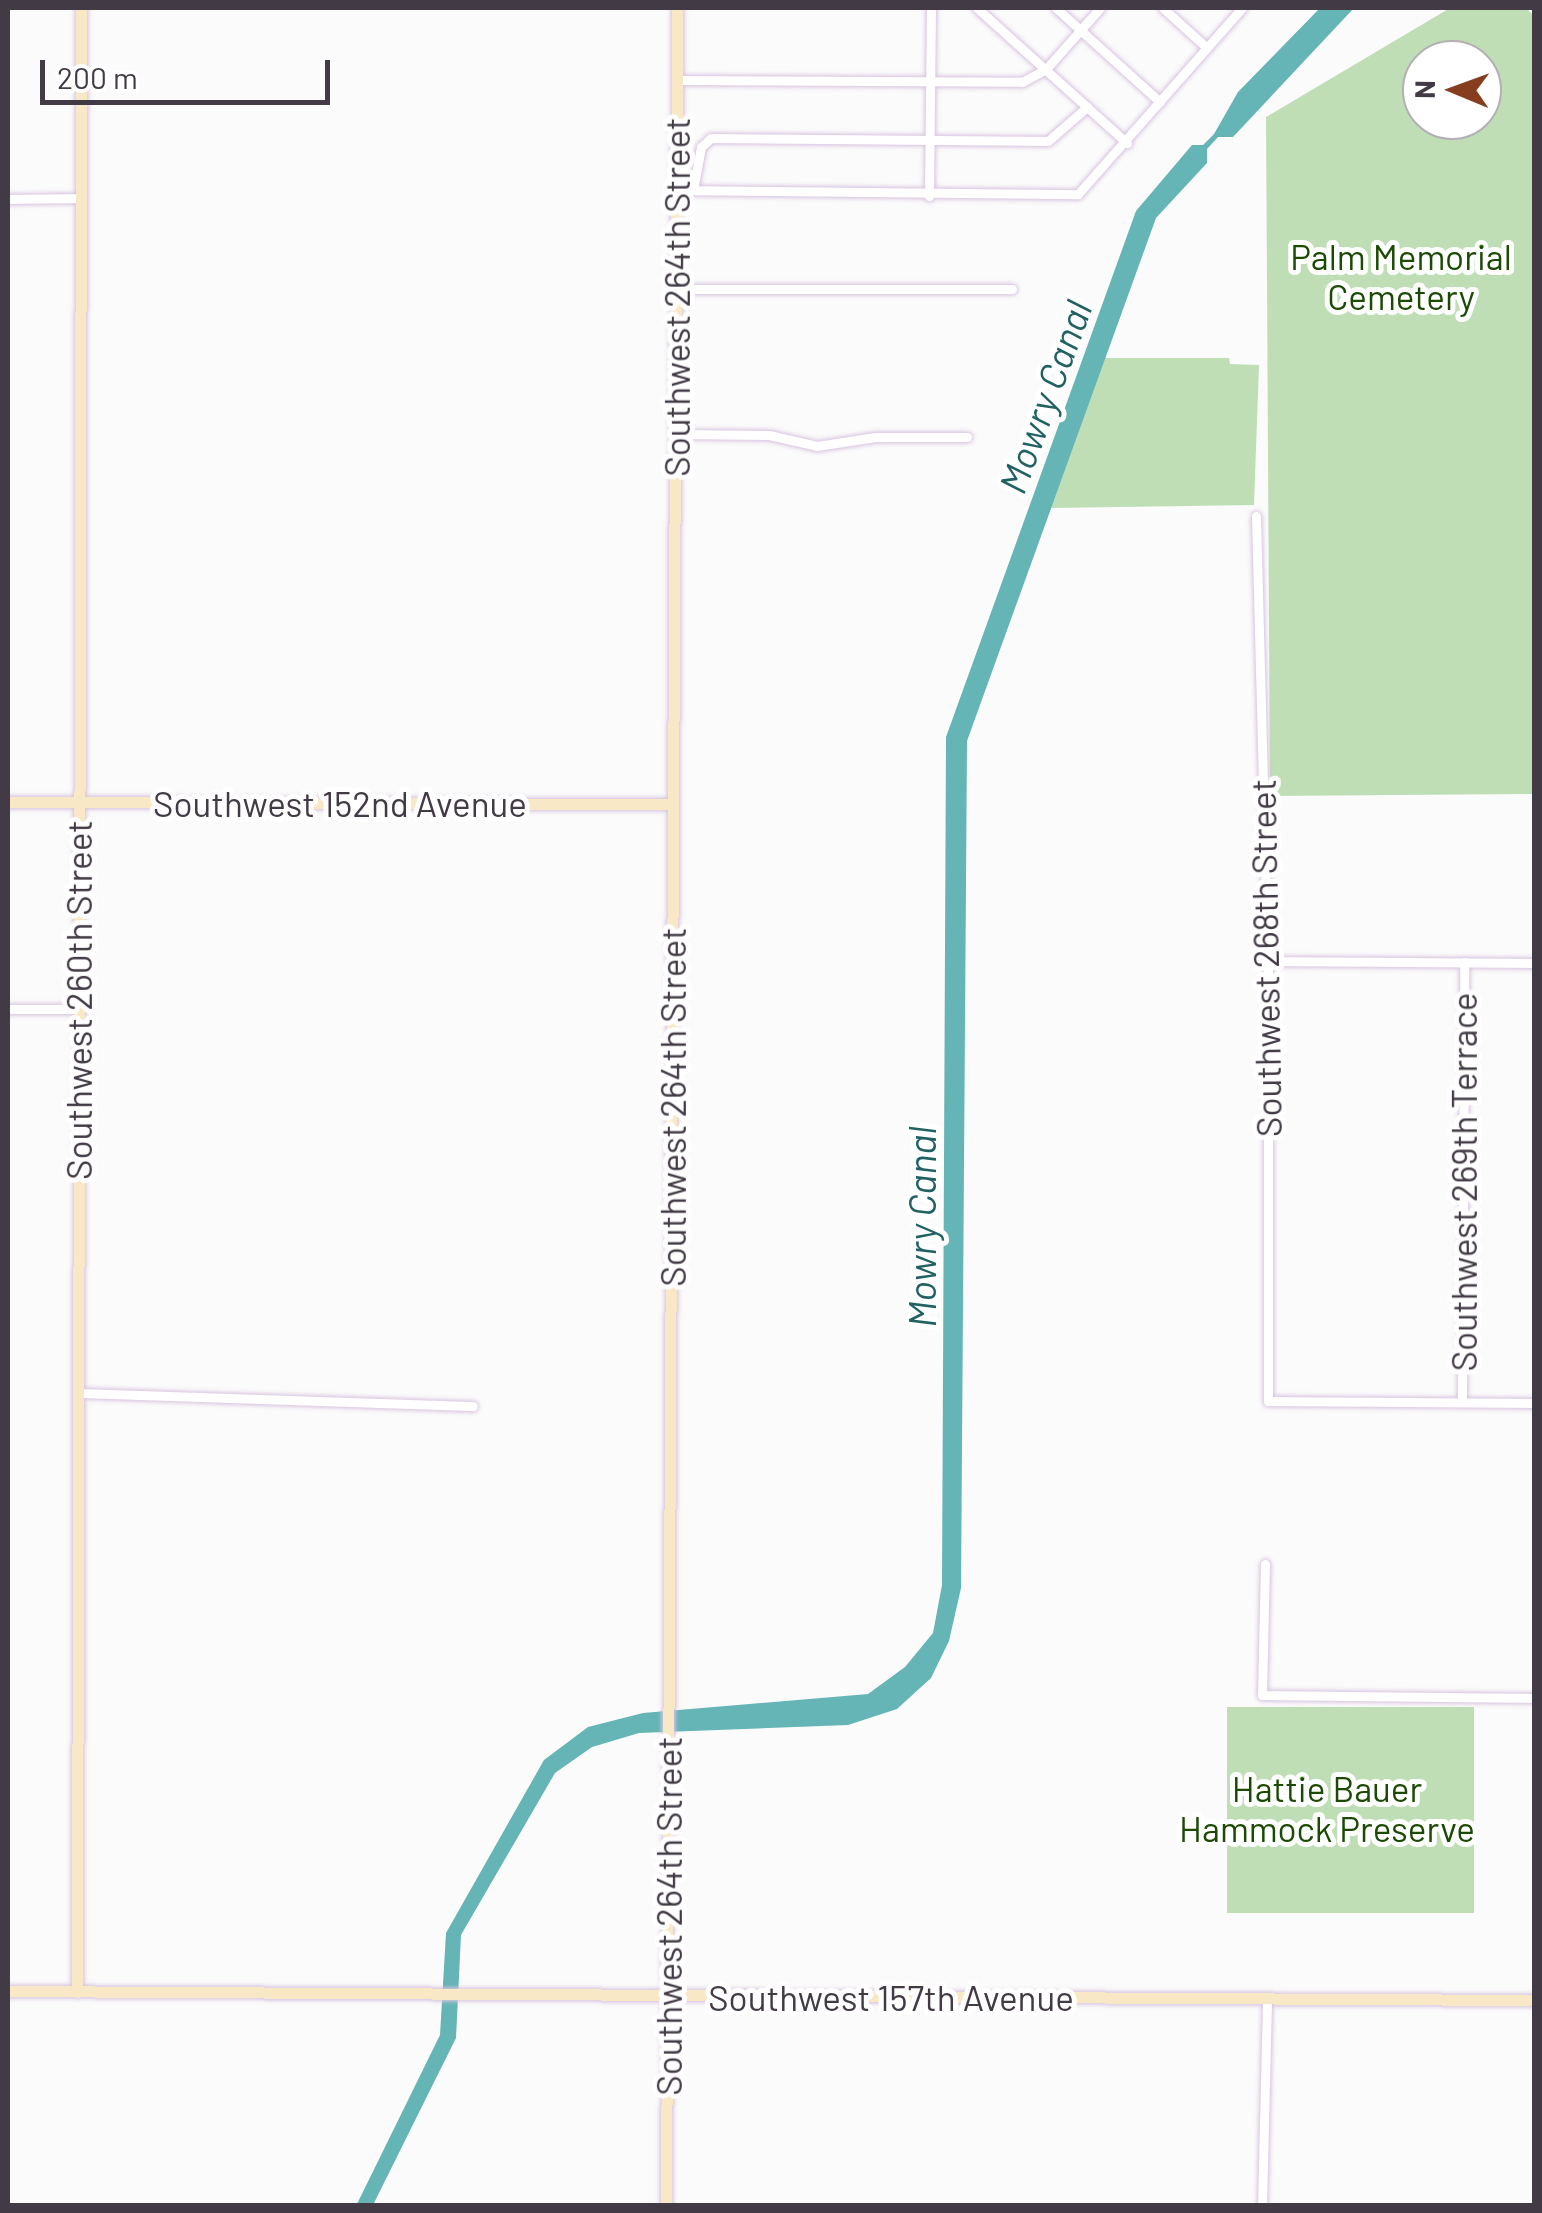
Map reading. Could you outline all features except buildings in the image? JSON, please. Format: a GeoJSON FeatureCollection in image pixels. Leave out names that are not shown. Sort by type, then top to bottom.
{"type":"FeatureCollection","features":[{"type":"Feature","properties":{"kind":"street","name":"Southwest 260th Street"},"geometry":{"type":"LineString","coordinates":[[76,1992],[81,8]]}},
{"type":"Feature","properties":{"kind":"street","name":"Southwest 264th Street"},"geometry":{"type":"LineString","coordinates":[[666,2206],[677,8]]}},
{"type":"Feature","properties":{"kind":"street"},"geometry":{"type":"LineString","coordinates":[[929,196],[931,8]]}},
{"type":"Feature","properties":{"kind":"street"},"geometry":{"type":"LineString","coordinates":[[978,8],[1126,143]]}},
{"type":"Feature","properties":{"kind":"street"},"geometry":{"type":"LineString","coordinates":[[1056,8],[1160,102]]}},
{"type":"Feature","properties":{"kind":"street"},"geometry":{"type":"LineString","coordinates":[[677,80],[1022,82],[1046,69],[1100,8]]}},
{"type":"Feature","properties":{"kind":"street"},"geometry":{"type":"LineString","coordinates":[[1163,8],[1206,48]]}},
{"type":"Feature","properties":{"kind":"street"},"geometry":{"type":"LineString","coordinates":[[676,190],[1069,197],[1088,188],[1242,8]]}},
{"type":"Feature","properties":{"kind":"street"},"geometry":{"type":"LineString","coordinates":[[694,190],[701,147],[711,138],[1048,142],[1087,108]]}},
{"type":"Feature","properties":{"kind":"street"},"geometry":{"type":"LineString","coordinates":[[8,199],[81,198]]}},
{"type":"Feature","properties":{"kind":"street"},"geometry":{"type":"LineString","coordinates":[[676,290],[1012,289]]}},
{"type":"Feature","properties":{"kind":"street"},"geometry":{"type":"LineString","coordinates":[[676,434],[768,435],[817,446],[876,436],[967,437]]}},
{"type":"Feature","properties":{"kind":"street","name":"Southwest 268th Street"},"geometry":{"type":"LineString","coordinates":[[1256,516],[1268,961],[1268,1402],[1462,1402]]}},
{"type":"Feature","properties":{"kind":"street","name":"Southwest 152nd Avenue"},"geometry":{"type":"LineString","coordinates":[[8,802],[673,804]]}},
{"type":"Feature","properties":{"kind":"street"},"geometry":{"type":"LineString","coordinates":[[1268,961],[1534,963]]}},
{"type":"Feature","properties":{"kind":"street","name":"Southwest 269th Terrace"},"geometry":{"type":"LineString","coordinates":[[1462,1402],[1464,962]]}},
{"type":"Feature","properties":{"kind":"street"},"geometry":{"type":"LineString","coordinates":[[8,1009],[79,1009]]}},
{"type":"Feature","properties":{"kind":"street"},"geometry":{"type":"LineString","coordinates":[[77,1393],[473,1406]]}},
{"type":"Feature","properties":{"kind":"street"},"geometry":{"type":"LineString","coordinates":[[1462,1402],[1534,1402]]}},
{"type":"Feature","properties":{"kind":"street"},"geometry":{"type":"LineString","coordinates":[[1265,1564],[1262,1696],[1534,1698]]}},
{"type":"Feature","properties":{"kind":"street","name":"Southwest 157th Avenue"},"geometry":{"type":"LineString","coordinates":[[8,1991],[1534,2000]]}},
{"type":"Feature","properties":{"kind":"street"},"geometry":{"type":"LineString","coordinates":[[1262,2206],[1267,2000]]}},
{"type":"Feature","properties":{"kind":"green space","name":"Palm Memorial Cemetery"},"geometry":{"type":"Polygon","coordinates":[[[1450,8],[1526,8],[1534,16],[1534,794],[1270,796],[1266,117],[1450,8]]]}},
{"type":"Feature","properties":{"kind":"green space"},"geometry":{"type":"Polygon","coordinates":[[[1105,358],[1229,358],[1230,364],[1259,365],[1254,505],[1051,508],[1105,358]]]}},
{"type":"Feature","properties":{"kind":"green space","name":"Hattie Bauer Hammock Preserve"},"geometry":{"type":"Polygon","coordinates":[[[1227,1707],[1474,1707],[1474,1913],[1227,1913],[1227,1707]]]}},
{"type":"Feature","properties":{"kind":"water"},"geometry":{"type":"Polygon","coordinates":[[[1320,8],[1354,8],[1233,137],[1218,137],[1207,149],[1207,163],[1156,218],[967,741],[961,1588],[949,1641],[931,1678],[897,1709],[848,1725],[639,1733],[592,1747],[555,1773],[461,1935],[456,2038],[373,2205],[356,2206],[440,2035],[446,1933],[544,1760],[588,1727],[643,1713],[868,1694],[905,1667],[933,1633],[942,1585],[946,737],[1136,211],[1192,145],[1203,145],[1214,134],[1238,92],[1320,8]]]}},
{"type":"Feature","properties":{"kind":"water label","name":"Mowry Canal"},"geometry":{"type":"Point","coordinates":[1045,397]}},
{"type":"Feature","properties":{"kind":"water label","name":"Mowry Canal"},"geometry":{"type":"Point","coordinates":[922,1227]}}]}
